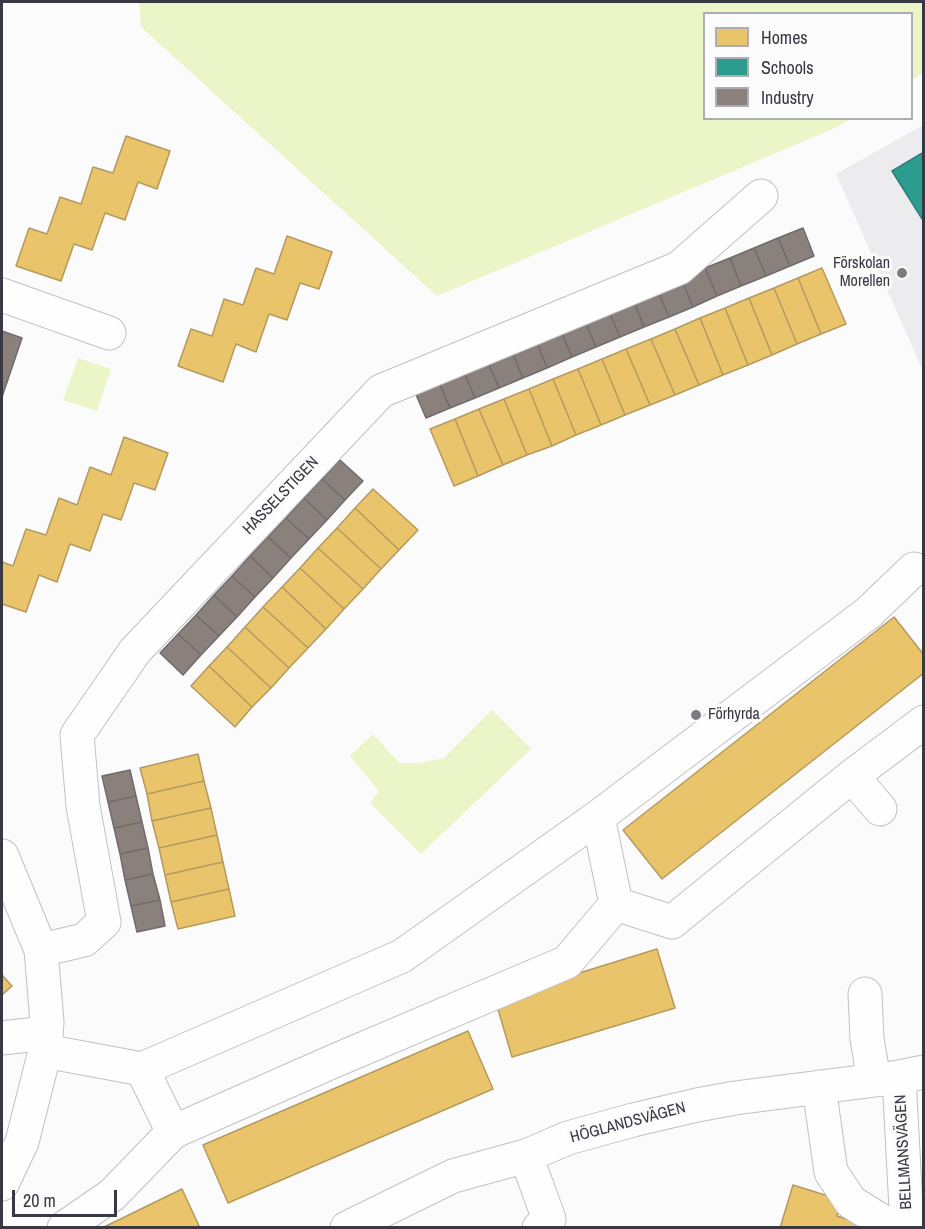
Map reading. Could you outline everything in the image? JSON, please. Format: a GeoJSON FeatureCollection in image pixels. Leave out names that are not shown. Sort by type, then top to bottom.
{"type":"FeatureCollection","features":[{"type":"Feature","properties":{"kind":"street","name":"HASSELSTIGEN"},"geometry":{"type":"LineString","coordinates":[[41,950],[84,940],[104,922],[83,807],[77,735],[135,651],[381,391],[679,268],[761,196]]}},
{"type":"Feature","properties":{"kind":"street"},"geometry":{"type":"LineString","coordinates":[[2,295],[109,333]]}},
{"type":"Feature","properties":{"kind":"street"},"geometry":{"type":"LineString","coordinates":[[2,1038],[46,1042],[142,1069],[402,956],[598,817],[868,613],[915,569]]}},
{"type":"Feature","properties":{"kind":"street"},"geometry":{"type":"LineString","coordinates":[[615,904],[672,922],[852,776],[924,722]]}},
{"type":"Feature","properties":{"kind":"street"},"geometry":{"type":"LineString","coordinates":[[852,776],[880,809]]}},
{"type":"Feature","properties":{"kind":"street"},"geometry":{"type":"LineString","coordinates":[[598,817],[615,904]]}},
{"type":"Feature","properties":{"kind":"street"},"geometry":{"type":"LineString","coordinates":[[2,856],[41,950],[47,1022],[46,1042],[22,1142],[2,1184]]}},
{"type":"Feature","properties":{"kind":"street"},"geometry":{"type":"LineString","coordinates":[[64,1227],[112,1195],[172,1132],[567,962],[615,904]]}},
{"type":"Feature","properties":{"kind":"street","name":"BELLMANSVÄGEN"},"geometry":{"type":"LineString","coordinates":[[865,994],[867,1039],[899,1076],[908,1226]]}},
{"type":"Feature","properties":{"kind":"street"},"geometry":{"type":"LineString","coordinates":[[142,1069],[172,1132]]}},
{"type":"Feature","properties":{"kind":"street","name":"HÖGLANDSVÄGEN"},"geometry":{"type":"LineString","coordinates":[[347,1227],[453,1176],[526,1156],[568,1138],[633,1120],[735,1098],[899,1076]]}},
{"type":"Feature","properties":{"kind":"street"},"geometry":{"type":"LineString","coordinates":[[819,1087],[831,1172],[851,1202],[885,1223],[908,1226]]}},
{"type":"Feature","properties":{"kind":"street"},"geometry":{"type":"LineString","coordinates":[[526,1156],[549,1219],[539,1227]]}},
{"type":"Feature","properties":{"kind":"shaded area","name":"Förskolan Morellen"},"geometry":{"type":"Polygon","coordinates":[[[923,125],[923,371],[836,174],[923,125]]]}},
{"type":"Feature","properties":{"kind":"green space"},"geometry":{"type":"Polygon","coordinates":[[[139,2],[923,2],[923,73],[913,79],[913,12],[703,12],[703,120],[848,120],[835,128],[437,296],[141,27],[139,2]]]}},
{"type":"Feature","properties":{"kind":"green space"},"geometry":{"type":"Polygon","coordinates":[[[78,358],[111,369],[97,411],[63,400],[78,358]]]}},
{"type":"Feature","properties":{"kind":"green space"},"geometry":{"type":"Polygon","coordinates":[[[492,710],[531,749],[421,854],[370,803],[379,791],[350,756],[373,734],[399,763],[420,763],[444,758],[492,710]]]}},
{"type":"Feature","properties":{"kind":"building: Homes"},"geometry":{"type":"Polygon","coordinates":[[[126,136],[170,151],[157,189],[138,182],[125,220],[105,213],[92,250],[74,244],[61,281],[16,266],[29,228],[47,234],[60,197],[81,204],[93,167],[113,173],[126,136]]]}},
{"type":"Feature","properties":{"kind":"building: Homes"},"geometry":{"type":"Polygon","coordinates":[[[287,236],[332,252],[319,289],[300,283],[287,320],[269,314],[256,352],[236,344],[223,382],[178,366],[191,329],[212,336],[224,299],[243,305],[256,268],[274,274],[287,236]]]}},
{"type":"Feature","properties":{"kind":"building: Homes"},"geometry":{"type":"Polygon","coordinates":[[[822,268],[846,324],[821,334],[798,278],[822,268]]]}},
{"type":"Feature","properties":{"kind":"building: Homes"},"geometry":{"type":"Polygon","coordinates":[[[798,278],[821,334],[797,344],[774,288],[798,278]]]}},
{"type":"Feature","properties":{"kind":"building: Homes"},"geometry":{"type":"Polygon","coordinates":[[[774,288],[797,344],[772,355],[749,298],[774,288]]]}},
{"type":"Feature","properties":{"kind":"building: Homes"},"geometry":{"type":"Polygon","coordinates":[[[749,298],[772,355],[748,365],[725,308],[749,298]]]}},
{"type":"Feature","properties":{"kind":"building: Homes"},"geometry":{"type":"Polygon","coordinates":[[[725,308],[748,365],[723,375],[700,318],[725,308]]]}},
{"type":"Feature","properties":{"kind":"building: Homes"},"geometry":{"type":"Polygon","coordinates":[[[700,318],[723,375],[699,385],[675,329],[700,318]]]}},
{"type":"Feature","properties":{"kind":"building: Homes"},"geometry":{"type":"Polygon","coordinates":[[[675,329],[699,385],[675,395],[651,339],[675,329]]]}},
{"type":"Feature","properties":{"kind":"building: Homes"},"geometry":{"type":"Polygon","coordinates":[[[651,339],[675,395],[650,405],[626,349],[651,339]]]}},
{"type":"Feature","properties":{"kind":"building: Homes"},"geometry":{"type":"Polygon","coordinates":[[[626,349],[650,405],[625,415],[602,359],[626,349]]]}},
{"type":"Feature","properties":{"kind":"building: Homes"},"geometry":{"type":"Polygon","coordinates":[[[602,359],[625,415],[601,425],[578,369],[602,359]]]}},
{"type":"Feature","properties":{"kind":"building: Homes"},"geometry":{"type":"Polygon","coordinates":[[[578,369],[601,425],[576,435],[553,379],[578,369]]]}},
{"type":"Feature","properties":{"kind":"building: Homes"},"geometry":{"type":"Polygon","coordinates":[[[553,379],[576,435],[552,446],[529,389],[553,379]]]}},
{"type":"Feature","properties":{"kind":"building: Homes"},"geometry":{"type":"Polygon","coordinates":[[[529,389],[552,446],[527,455],[504,399],[529,389]]]}},
{"type":"Feature","properties":{"kind":"building: Homes"},"geometry":{"type":"Polygon","coordinates":[[[504,399],[527,455],[503,465],[479,409],[504,399]]]}},
{"type":"Feature","properties":{"kind":"building: Homes"},"geometry":{"type":"Polygon","coordinates":[[[479,409],[503,465],[478,476],[455,419],[479,409]]]}},
{"type":"Feature","properties":{"kind":"building: Homes"},"geometry":{"type":"Polygon","coordinates":[[[455,419],[478,476],[454,486],[430,429],[455,419]]]}},
{"type":"Feature","properties":{"kind":"building: Homes"},"geometry":{"type":"Polygon","coordinates":[[[124,437],[168,453],[155,490],[134,483],[121,520],[103,514],[90,551],[70,544],[57,582],[39,575],[26,612],[2,604],[2,562],[13,566],[26,529],[46,535],[59,498],[77,505],[90,467],[111,475],[124,437]]]}},
{"type":"Feature","properties":{"kind":"building: Homes"},"geometry":{"type":"Polygon","coordinates":[[[373,489],[418,530],[399,550],[355,508],[373,489]]]}},
{"type":"Feature","properties":{"kind":"building: Homes"},"geometry":{"type":"Polygon","coordinates":[[[355,508],[399,550],[381,569],[337,528],[355,508]]]}},
{"type":"Feature","properties":{"kind":"building: Homes"},"geometry":{"type":"Polygon","coordinates":[[[337,528],[381,569],[363,589],[318,548],[337,528]]]}},
{"type":"Feature","properties":{"kind":"building: Homes"},"geometry":{"type":"Polygon","coordinates":[[[318,548],[363,589],[344,609],[300,568],[318,548]]]}},
{"type":"Feature","properties":{"kind":"building: Homes"},"geometry":{"type":"Polygon","coordinates":[[[300,568],[344,609],[326,629],[282,587],[300,568]]]}},
{"type":"Feature","properties":{"kind":"building: Homes"},"geometry":{"type":"Polygon","coordinates":[[[282,587],[326,629],[308,648],[263,607],[282,587]]]}},
{"type":"Feature","properties":{"kind":"building: Homes"},"geometry":{"type":"Polygon","coordinates":[[[263,607],[308,648],[289,668],[245,627],[263,607]]]}},
{"type":"Feature","properties":{"kind":"building: Homes"},"geometry":{"type":"Polygon","coordinates":[[[894,617],[924,655],[924,673],[662,879],[623,830],[894,617]]]}},
{"type":"Feature","properties":{"kind":"building: Homes"},"geometry":{"type":"Polygon","coordinates":[[[245,627],[289,668],[271,688],[227,647],[245,627]]]}},
{"type":"Feature","properties":{"kind":"building: Homes"},"geometry":{"type":"Polygon","coordinates":[[[227,647],[271,688],[252,707],[209,666],[227,647]]]}},
{"type":"Feature","properties":{"kind":"building: Homes"},"geometry":{"type":"Polygon","coordinates":[[[209,666],[252,707],[235,727],[191,686],[209,666]]]}},
{"type":"Feature","properties":{"kind":"building: Homes"},"geometry":{"type":"Polygon","coordinates":[[[198,754],[204,781],[147,794],[140,768],[198,754]]]}},
{"type":"Feature","properties":{"kind":"building: Homes"},"geometry":{"type":"Polygon","coordinates":[[[204,781],[211,808],[152,821],[147,794],[204,781]]]}},
{"type":"Feature","properties":{"kind":"building: Homes"},"geometry":{"type":"Polygon","coordinates":[[[211,808],[217,835],[159,848],[152,821],[211,808]]]}},
{"type":"Feature","properties":{"kind":"building: Homes"},"geometry":{"type":"Polygon","coordinates":[[[217,835],[223,862],[165,875],[159,848],[217,835]]]}},
{"type":"Feature","properties":{"kind":"building: Homes"},"geometry":{"type":"Polygon","coordinates":[[[223,862],[229,889],[171,902],[165,875],[223,862]]]}},
{"type":"Feature","properties":{"kind":"building: Homes"},"geometry":{"type":"Polygon","coordinates":[[[229,889],[235,916],[178,929],[171,902],[229,889]]]}},
{"type":"Feature","properties":{"kind":"building: Homes"},"geometry":{"type":"Polygon","coordinates":[[[657,949],[675,1008],[512,1057],[495,999],[657,949]]]}},
{"type":"Feature","properties":{"kind":"building: Homes"},"geometry":{"type":"Polygon","coordinates":[[[2,975],[12,986],[2,995],[2,975]]]}},
{"type":"Feature","properties":{"kind":"building: Homes"},"geometry":{"type":"Polygon","coordinates":[[[468,1031],[493,1089],[228,1203],[203,1145],[468,1031]]]}},
{"type":"Feature","properties":{"kind":"building: Homes"},"geometry":{"type":"Polygon","coordinates":[[[793,1185],[841,1200],[837,1216],[874,1228],[780,1228],[793,1185]]]}},
{"type":"Feature","properties":{"kind":"building: Homes"},"geometry":{"type":"Polygon","coordinates":[[[182,1189],[200,1228],[102,1228],[182,1189]]]}},
{"type":"Feature","properties":{"kind":"building: Schools"},"geometry":{"type":"Polygon","coordinates":[[[924,152],[924,222],[892,171],[924,152]]]}},
{"type":"Feature","properties":{"kind":"building: Industry"},"geometry":{"type":"Polygon","coordinates":[[[803,228],[814,256],[790,266],[778,238],[803,228]]]}},
{"type":"Feature","properties":{"kind":"building: Industry"},"geometry":{"type":"Polygon","coordinates":[[[778,238],[790,266],[766,276],[754,248],[778,238]]]}},
{"type":"Feature","properties":{"kind":"building: Industry"},"geometry":{"type":"Polygon","coordinates":[[[754,248],[766,276],[741,286],[730,258],[754,248]]]}},
{"type":"Feature","properties":{"kind":"building: Industry"},"geometry":{"type":"Polygon","coordinates":[[[730,258],[741,286],[717,296],[705,268],[730,258]]]}},
{"type":"Feature","properties":{"kind":"building: Industry"},"geometry":{"type":"Polygon","coordinates":[[[705,268],[717,296],[693,307],[681,278],[705,268]]]}},
{"type":"Feature","properties":{"kind":"building: Industry"},"geometry":{"type":"Polygon","coordinates":[[[681,278],[693,307],[669,317],[657,289],[681,278]]]}},
{"type":"Feature","properties":{"kind":"building: Industry"},"geometry":{"type":"Polygon","coordinates":[[[657,289],[669,317],[644,327],[633,299],[657,289]]]}},
{"type":"Feature","properties":{"kind":"building: Industry"},"geometry":{"type":"Polygon","coordinates":[[[633,299],[644,327],[620,337],[608,309],[633,299]]]}},
{"type":"Feature","properties":{"kind":"building: Industry"},"geometry":{"type":"Polygon","coordinates":[[[608,309],[620,337],[596,347],[584,319],[608,309]]]}},
{"type":"Feature","properties":{"kind":"building: Industry"},"geometry":{"type":"Polygon","coordinates":[[[584,319],[596,347],[572,357],[560,329],[584,319]]]}},
{"type":"Feature","properties":{"kind":"building: Industry"},"geometry":{"type":"Polygon","coordinates":[[[560,329],[572,357],[547,368],[536,340],[560,329]]]}},
{"type":"Feature","properties":{"kind":"building: Industry"},"geometry":{"type":"Polygon","coordinates":[[[2,331],[22,338],[2,397],[2,331]]]}},
{"type":"Feature","properties":{"kind":"building: Industry"},"geometry":{"type":"Polygon","coordinates":[[[536,340],[547,368],[523,378],[511,350],[536,340]]]}},
{"type":"Feature","properties":{"kind":"building: Industry"},"geometry":{"type":"Polygon","coordinates":[[[511,350],[523,378],[499,388],[487,360],[511,350]]]}},
{"type":"Feature","properties":{"kind":"building: Industry"},"geometry":{"type":"Polygon","coordinates":[[[487,360],[499,388],[475,398],[463,370],[487,360]]]}},
{"type":"Feature","properties":{"kind":"building: Industry"},"geometry":{"type":"Polygon","coordinates":[[[463,370],[475,398],[450,408],[438,380],[463,370]]]}},
{"type":"Feature","properties":{"kind":"building: Industry"},"geometry":{"type":"Polygon","coordinates":[[[438,380],[450,408],[426,418],[414,390],[438,380]]]}},
{"type":"Feature","properties":{"kind":"building: Industry"},"geometry":{"type":"Polygon","coordinates":[[[340,460],[363,481],[345,500],[322,479],[340,460]]]}},
{"type":"Feature","properties":{"kind":"building: Industry"},"geometry":{"type":"Polygon","coordinates":[[[322,479],[345,500],[327,520],[304,498],[322,479]]]}},
{"type":"Feature","properties":{"kind":"building: Industry"},"geometry":{"type":"Polygon","coordinates":[[[304,498],[327,520],[309,539],[286,518],[304,498]]]}},
{"type":"Feature","properties":{"kind":"building: Industry"},"geometry":{"type":"Polygon","coordinates":[[[286,518],[309,539],[291,558],[268,537],[286,518]]]}},
{"type":"Feature","properties":{"kind":"building: Industry"},"geometry":{"type":"Polygon","coordinates":[[[268,537],[291,558],[273,578],[250,556],[268,537]]]}},
{"type":"Feature","properties":{"kind":"building: Industry"},"geometry":{"type":"Polygon","coordinates":[[[250,556],[273,578],[255,597],[232,576],[250,556]]]}},
{"type":"Feature","properties":{"kind":"building: Industry"},"geometry":{"type":"Polygon","coordinates":[[[232,576],[255,597],[237,617],[214,595],[232,576]]]}},
{"type":"Feature","properties":{"kind":"building: Industry"},"geometry":{"type":"Polygon","coordinates":[[[214,595],[237,617],[219,636],[196,615],[214,595]]]}},
{"type":"Feature","properties":{"kind":"building: Industry"},"geometry":{"type":"Polygon","coordinates":[[[196,615],[219,636],[201,655],[178,634],[196,615]]]}},
{"type":"Feature","properties":{"kind":"building: Industry"},"geometry":{"type":"Polygon","coordinates":[[[178,634],[201,655],[183,675],[160,653],[178,634]]]}},
{"type":"Feature","properties":{"kind":"building: Industry"},"geometry":{"type":"Polygon","coordinates":[[[130,770],[136,796],[108,802],[102,776],[130,770]]]}},
{"type":"Feature","properties":{"kind":"building: Industry"},"geometry":{"type":"Polygon","coordinates":[[[136,796],[142,822],[114,828],[108,802],[136,796]]]}},
{"type":"Feature","properties":{"kind":"building: Industry"},"geometry":{"type":"Polygon","coordinates":[[[142,822],[148,848],[120,854],[114,828],[142,822]]]}},
{"type":"Feature","properties":{"kind":"building: Industry"},"geometry":{"type":"Polygon","coordinates":[[[148,848],[153,874],[125,880],[120,854],[148,848]]]}},
{"type":"Feature","properties":{"kind":"building: Industry"},"geometry":{"type":"Polygon","coordinates":[[[153,874],[160,900],[131,906],[125,880],[153,874]]]}},
{"type":"Feature","properties":{"kind":"building: Industry"},"geometry":{"type":"Polygon","coordinates":[[[160,900],[165,926],[137,932],[131,906],[160,900]]]}},
{"type":"Feature","properties":{"kind":"place","name":"Förskolan Morellen"},"geometry":{"type":"Point","coordinates":[902,273]}},
{"type":"Feature","properties":{"kind":"place","name":"Förhyrda"},"geometry":{"type":"Point","coordinates":[696,715]}}]}
